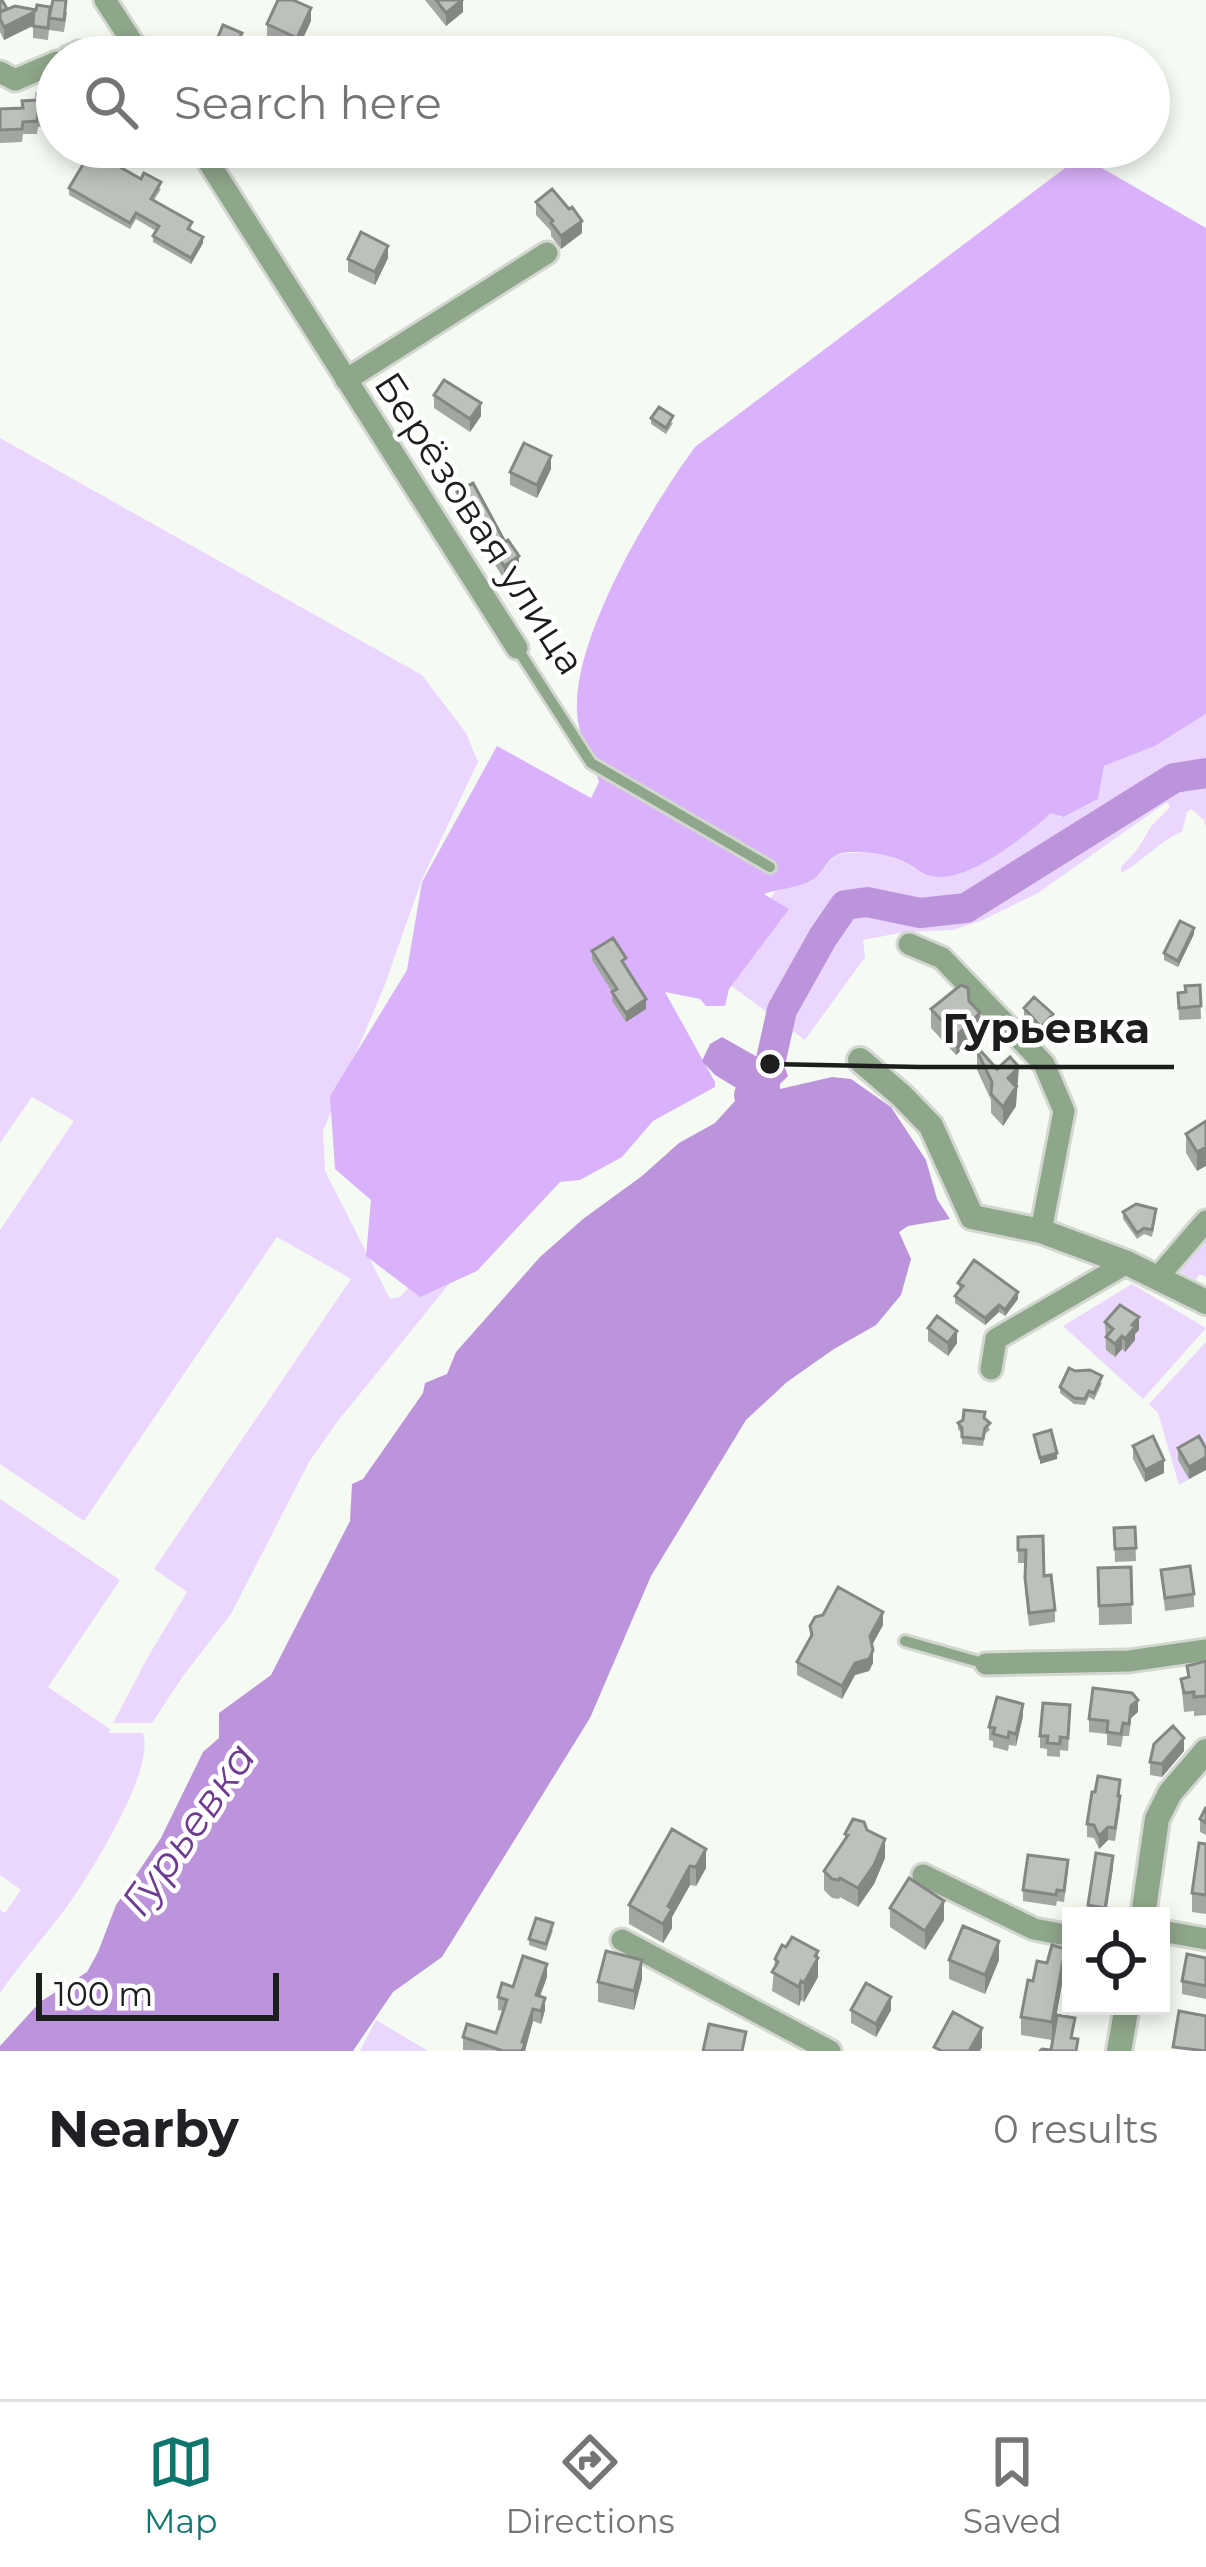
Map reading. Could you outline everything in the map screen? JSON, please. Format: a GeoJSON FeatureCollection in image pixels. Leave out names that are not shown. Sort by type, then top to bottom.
{"type":"FeatureCollection","features":[{"type":"Feature","properties":{"kind":"street"},"geometry":{"type":"LineString","coordinates":[[105,0],[128,36]]}},
{"type":"Feature","properties":{"kind":"street"},"geometry":{"type":"LineString","coordinates":[[0,72],[15,80],[36,71]]}},
{"type":"Feature","properties":{"kind":"street","name":"Берёзовая улица"},"geometry":{"type":"LineString","coordinates":[[212,168],[517,648]]}},
{"type":"Feature","properties":{"kind":"street"},"geometry":{"type":"LineString","coordinates":[[346,380],[547,253]]}},
{"type":"Feature","properties":{"kind":"street"},"geometry":{"type":"LineString","coordinates":[[909,944],[942,958],[1044,1064],[1064,1111],[1041,1231]]}},
{"type":"Feature","properties":{"kind":"street"},"geometry":{"type":"LineString","coordinates":[[860,1060],[931,1126],[972,1217],[1041,1231],[1127,1263],[1206,1302]]}},
{"type":"Feature","properties":{"kind":"street"},"geometry":{"type":"LineString","coordinates":[[1158,1277],[1206,1221]]}},
{"type":"Feature","properties":{"kind":"street"},"geometry":{"type":"LineString","coordinates":[[991,1369],[996,1339],[1127,1263]]}},
{"type":"Feature","properties":{"kind":"street"},"geometry":{"type":"LineString","coordinates":[[986,1664],[1129,1661],[1206,1650]]}},
{"type":"Feature","properties":{"kind":"street"},"geometry":{"type":"LineString","coordinates":[[1144,1907],[1157,1819],[1170,1792],[1206,1751]]}},
{"type":"Feature","properties":{"kind":"street"},"geometry":{"type":"LineString","coordinates":[[923,1875],[1034,1929],[1062,1934]]}},
{"type":"Feature","properties":{"kind":"street"},"geometry":{"type":"LineString","coordinates":[[1170,1933],[1206,1939]]}},
{"type":"Feature","properties":{"kind":"street"},"geometry":{"type":"LineString","coordinates":[[622,1940],[830,2051]]}},
{"type":"Feature","properties":{"kind":"street"},"geometry":{"type":"LineString","coordinates":[[1119,2051],[1125,2015]]}},
{"type":"Feature","properties":{"kind":"lane","name":"Берёзовая улица"},"geometry":{"type":"LineString","coordinates":[[517,648],[591,763],[770,867]]}},
{"type":"Feature","properties":{"kind":"lane"},"geometry":{"type":"LineString","coordinates":[[905,1641],[986,1664]]}},
{"type":"Feature","properties":{"kind":"shaded area"},"geometry":{"type":"Polygon","coordinates":[[[1065,168],[1102,168],[1206,228],[1206,714],[1155,746],[1104,766],[1098,799],[1063,817],[1051,813],[995,856],[961,873],[931,876],[892,857],[850,852],[834,856],[811,881],[764,894],[789,909],[729,989],[725,1006],[706,1006],[700,999],[665,992],[715,1087],[653,1121],[622,1157],[580,1180],[560,1182],[477,1271],[420,1297],[366,1256],[371,1200],[335,1169],[330,1096],[407,970],[422,882],[497,746],[591,798],[599,782],[577,710],[588,646],[618,573],[695,447],[1065,168]]]}},
{"type":"Feature","properties":{"kind":"shaded area"},"geometry":{"type":"Polygon","coordinates":[[[0,438],[422,675],[466,733],[478,762],[422,879],[384,987],[323,1131],[325,1171],[390,1299],[400,1297],[667,1016],[337,1422],[309,1462],[231,1614],[152,1723],[113,1723],[187,1592],[154,1569],[351,1279],[277,1237],[84,1521],[0,1464],[0,1230],[74,1121],[32,1097],[0,1143],[0,438]]]}},
{"type":"Feature","properties":{"kind":"shaded area"},"geometry":{"type":"Polygon","coordinates":[[[1206,714],[1206,826],[1191,809],[1182,832],[1121,873],[1152,825],[1170,807],[1167,802],[1038,893],[983,920],[953,930],[863,940],[865,957],[805,1040],[730,985],[777,888],[811,881],[836,855],[844,854],[886,856],[924,873],[959,873],[994,857],[1051,812],[1061,817],[1098,799],[1104,766],[1155,746],[1206,714]]]}},
{"type":"Feature","properties":{"kind":"shaded area"},"geometry":{"type":"Polygon","coordinates":[[[1206,1234],[1206,1277],[1199,1274],[1196,1280],[1177,1270],[1206,1234]]]}},
{"type":"Feature","properties":{"kind":"shaded area"},"geometry":{"type":"Polygon","coordinates":[[[1132,1284],[1206,1328],[1143,1399],[1063,1326],[1132,1284]]]}},
{"type":"Feature","properties":{"kind":"shaded area"},"geometry":{"type":"Polygon","coordinates":[[[1206,1342],[1206,1470],[1179,1485],[1158,1413],[1149,1404],[1206,1342]]]}},
{"type":"Feature","properties":{"kind":"shaded area"},"geometry":{"type":"Polygon","coordinates":[[[0,1499],[120,1580],[48,1687],[110,1729],[109,1733],[143,1733],[144,1749],[132,1792],[96,1861],[0,1993],[0,1910],[5,1913],[21,1890],[0,1875],[0,1499]]]}},
{"type":"Feature","properties":{"kind":"shaded area"},"geometry":{"type":"Polygon","coordinates":[[[376,2020],[428,2051],[360,2051],[376,2020]]]}},
{"type":"Feature","properties":{"kind":"water"},"geometry":{"type":"Polygon","coordinates":[[[722,1037],[785,1068],[788,1076],[780,1089],[832,1077],[851,1079],[891,1107],[926,1160],[937,1199],[950,1219],[899,1232],[911,1259],[901,1295],[876,1325],[787,1382],[746,1420],[651,1576],[590,1718],[442,1957],[393,1992],[353,2051],[0,2051],[40,2002],[87,1972],[116,1905],[161,1838],[203,1752],[219,1738],[219,1713],[271,1675],[350,1521],[352,1484],[363,1479],[423,1393],[425,1383],[447,1374],[456,1352],[540,1257],[679,1143],[715,1123],[743,1092],[702,1061],[710,1044],[722,1037]]]}},
{"type":"Feature","properties":{"kind":"building"},"geometry":{"type":"Polygon","coordinates":[[[53,0],[66,0],[64,20],[49,18],[53,0]]]}},
{"type":"Feature","properties":{"kind":"building"},"geometry":{"type":"Polygon","coordinates":[[[278,0],[311,8],[298,36],[267,24],[278,0]]]}},
{"type":"Feature","properties":{"kind":"building"},"geometry":{"type":"Polygon","coordinates":[[[436,0],[462,0],[446,13],[436,0]]]}},
{"type":"Feature","properties":{"kind":"building"},"geometry":{"type":"Polygon","coordinates":[[[37,5],[50,7],[48,28],[33,26],[34,12],[4,27],[0,12],[15,6],[36,10],[37,5]]]}},
{"type":"Feature","properties":{"kind":"building"},"geometry":{"type":"Polygon","coordinates":[[[223,25],[242,33],[241,36],[218,36],[223,25]]]}},
{"type":"Feature","properties":{"kind":"building"},"geometry":{"type":"Polygon","coordinates":[[[36,100],[36,121],[23,122],[22,129],[0,130],[0,109],[23,108],[22,101],[36,100]]]}},
{"type":"Feature","properties":{"kind":"building"},"geometry":{"type":"Polygon","coordinates":[[[81,168],[122,168],[141,179],[144,173],[161,182],[151,199],[192,222],[188,229],[203,237],[191,258],[153,236],[159,226],[136,213],[130,223],[69,188],[81,168]]]}},
{"type":"Feature","properties":{"kind":"building"},"geometry":{"type":"Polygon","coordinates":[[[552,189],[582,221],[561,236],[536,202],[552,189]]]}},
{"type":"Feature","properties":{"kind":"building"},"geometry":{"type":"Polygon","coordinates":[[[361,232],[388,246],[375,272],[348,259],[361,232]]]}},
{"type":"Feature","properties":{"kind":"building"},"geometry":{"type":"Polygon","coordinates":[[[444,380],[481,403],[470,419],[434,395],[444,380]]]}},
{"type":"Feature","properties":{"kind":"building"},"geometry":{"type":"Polygon","coordinates":[[[659,407],[673,416],[666,428],[651,418],[659,407]]]}},
{"type":"Feature","properties":{"kind":"building"},"geometry":{"type":"Polygon","coordinates":[[[524,443],[551,456],[537,485],[510,472],[524,443]]]}},
{"type":"Feature","properties":{"kind":"building"},"geometry":{"type":"Polygon","coordinates":[[[473,483],[505,542],[519,556],[504,566],[457,492],[473,483]]]}},
{"type":"Feature","properties":{"kind":"building"},"geometry":{"type":"Polygon","coordinates":[[[1180,921],[1194,928],[1178,961],[1164,953],[1180,921]]]}},
{"type":"Feature","properties":{"kind":"building"},"geometry":{"type":"Polygon","coordinates":[[[613,938],[646,999],[626,1013],[612,992],[617,989],[592,951],[613,938]]]}},
{"type":"Feature","properties":{"kind":"building"},"geometry":{"type":"Polygon","coordinates":[[[961,985],[968,988],[969,1001],[980,1013],[956,1036],[931,1009],[961,985]]]}},
{"type":"Feature","properties":{"kind":"building"},"geometry":{"type":"Polygon","coordinates":[[[1200,985],[1201,1006],[1179,1008],[1178,993],[1186,992],[1185,986],[1200,985]]]}},
{"type":"Feature","properties":{"kind":"building"},"geometry":{"type":"Polygon","coordinates":[[[1034,997],[1053,1014],[1041,1027],[1024,1008],[1034,997]]]}},
{"type":"Feature","properties":{"kind":"building"},"geometry":{"type":"Polygon","coordinates":[[[979,1049],[997,1069],[1010,1057],[1019,1067],[1008,1078],[1016,1087],[1003,1107],[991,1094],[992,1082],[979,1049]]]}},
{"type":"Feature","properties":{"kind":"building"},"geometry":{"type":"Polygon","coordinates":[[[1206,1121],[1206,1147],[1197,1152],[1186,1134],[1206,1121]]]}},
{"type":"Feature","properties":{"kind":"building"},"geometry":{"type":"Polygon","coordinates":[[[1136,1204],[1156,1209],[1152,1230],[1137,1233],[1123,1212],[1136,1204]]]}},
{"type":"Feature","properties":{"kind":"building"},"geometry":{"type":"Polygon","coordinates":[[[974,1260],[1018,1292],[1005,1310],[999,1305],[985,1318],[955,1296],[974,1260]]]}},
{"type":"Feature","properties":{"kind":"building"},"geometry":{"type":"Polygon","coordinates":[[[1120,1305],[1139,1317],[1125,1339],[1122,1336],[1115,1344],[1106,1337],[1113,1329],[1105,1322],[1120,1305]]]}},
{"type":"Feature","properties":{"kind":"building"},"geometry":{"type":"Polygon","coordinates":[[[937,1316],[957,1331],[948,1343],[928,1328],[937,1316]]]}},
{"type":"Feature","properties":{"kind":"building"},"geometry":{"type":"Polygon","coordinates":[[[1069,1368],[1102,1376],[1094,1393],[1089,1391],[1085,1399],[1074,1398],[1060,1387],[1069,1368]]]}},
{"type":"Feature","properties":{"kind":"building"},"geometry":{"type":"Polygon","coordinates":[[[964,1410],[985,1412],[990,1423],[983,1439],[962,1437],[958,1423],[964,1410]]]}},
{"type":"Feature","properties":{"kind":"building"},"geometry":{"type":"Polygon","coordinates":[[[1051,1430],[1057,1453],[1040,1458],[1034,1435],[1051,1430]]]}},
{"type":"Feature","properties":{"kind":"building"},"geometry":{"type":"Polygon","coordinates":[[[1153,1436],[1164,1460],[1145,1470],[1133,1446],[1153,1436]]]}},
{"type":"Feature","properties":{"kind":"building"},"geometry":{"type":"Polygon","coordinates":[[[1199,1436],[1206,1457],[1189,1467],[1178,1448],[1199,1436]]]}},
{"type":"Feature","properties":{"kind":"building"},"geometry":{"type":"Polygon","coordinates":[[[1135,1527],[1136,1548],[1115,1549],[1114,1528],[1135,1527]]]}},
{"type":"Feature","properties":{"kind":"building"},"geometry":{"type":"Polygon","coordinates":[[[1043,1536],[1044,1576],[1051,1575],[1055,1610],[1029,1613],[1026,1550],[1018,1550],[1018,1537],[1043,1536]]]}},
{"type":"Feature","properties":{"kind":"building"},"geometry":{"type":"Polygon","coordinates":[[[1190,1566],[1194,1594],[1165,1598],[1161,1570],[1190,1566]]]}},
{"type":"Feature","properties":{"kind":"building"},"geometry":{"type":"Polygon","coordinates":[[[1131,1567],[1132,1604],[1099,1606],[1098,1568],[1131,1567]]]}},
{"type":"Feature","properties":{"kind":"building"},"geometry":{"type":"Polygon","coordinates":[[[838,1587],[883,1612],[870,1636],[873,1650],[869,1659],[855,1663],[842,1686],[797,1662],[812,1635],[810,1626],[815,1617],[823,1615],[838,1587]]]}},
{"type":"Feature","properties":{"kind":"building"},"geometry":{"type":"Polygon","coordinates":[[[1206,1661],[1206,1696],[1184,1693],[1181,1679],[1189,1677],[1187,1666],[1206,1661]]]}},
{"type":"Feature","properties":{"kind":"building"},"geometry":{"type":"Polygon","coordinates":[[[1093,1688],[1132,1693],[1138,1700],[1121,1734],[1107,1732],[1108,1721],[1089,1719],[1093,1688]]]}},
{"type":"Feature","properties":{"kind":"building"},"geometry":{"type":"Polygon","coordinates":[[[997,1697],[1023,1704],[1016,1734],[1009,1732],[1008,1738],[993,1734],[995,1728],[989,1727],[997,1697]]]}},
{"type":"Feature","properties":{"kind":"building"},"geometry":{"type":"Polygon","coordinates":[[[1043,1703],[1070,1705],[1068,1738],[1060,1737],[1060,1744],[1047,1743],[1048,1736],[1040,1736],[1043,1703]]]}},
{"type":"Feature","properties":{"kind":"building"},"geometry":{"type":"Polygon","coordinates":[[[1173,1726],[1184,1738],[1162,1764],[1150,1762],[1154,1744],[1173,1726]]]}},
{"type":"Feature","properties":{"kind":"building"},"geometry":{"type":"Polygon","coordinates":[[[1098,1776],[1120,1780],[1115,1828],[1108,1827],[1099,1836],[1094,1825],[1087,1824],[1098,1776]]]}},
{"type":"Feature","properties":{"kind":"building"},"geometry":{"type":"Polygon","coordinates":[[[853,1819],[885,1839],[858,1888],[824,1871],[853,1819]]]}},
{"type":"Feature","properties":{"kind":"building"},"geometry":{"type":"Polygon","coordinates":[[[672,1829],[706,1849],[696,1867],[690,1866],[663,1924],[629,1905],[672,1829]]]}},
{"type":"Feature","properties":{"kind":"building"},"geometry":{"type":"Polygon","coordinates":[[[1199,1843],[1206,1844],[1206,1895],[1192,1893],[1199,1843]]]}},
{"type":"Feature","properties":{"kind":"building"},"geometry":{"type":"Polygon","coordinates":[[[1096,1853],[1113,1856],[1105,1907],[1088,1905],[1096,1853]]]}},
{"type":"Feature","properties":{"kind":"building"},"geometry":{"type":"Polygon","coordinates":[[[1028,1855],[1068,1860],[1064,1891],[1057,1890],[1056,1895],[1023,1890],[1028,1855]]]}},
{"type":"Feature","properties":{"kind":"building"},"geometry":{"type":"Polygon","coordinates":[[[909,1878],[944,1901],[925,1931],[890,1908],[909,1878]]]}},
{"type":"Feature","properties":{"kind":"building"},"geometry":{"type":"Polygon","coordinates":[[[536,1918],[553,1923],[546,1944],[529,1939],[536,1918]]]}},
{"type":"Feature","properties":{"kind":"building"},"geometry":{"type":"Polygon","coordinates":[[[963,1926],[999,1941],[985,1975],[949,1960],[963,1926]]]}},
{"type":"Feature","properties":{"kind":"building"},"geometry":{"type":"Polygon","coordinates":[[[792,1937],[818,1951],[799,1987],[772,1972],[782,1945],[786,1947],[792,1937]]]}},
{"type":"Feature","properties":{"kind":"building"},"geometry":{"type":"Polygon","coordinates":[[[1052,1945],[1062,1948],[1052,2022],[1021,2017],[1037,1961],[1047,1963],[1052,1945]]]}},
{"type":"Feature","properties":{"kind":"building"},"geometry":{"type":"Polygon","coordinates":[[[606,1951],[642,1960],[634,1991],[598,1982],[606,1951]]]}},
{"type":"Feature","properties":{"kind":"building"},"geometry":{"type":"Polygon","coordinates":[[[1187,1954],[1206,1958],[1206,1986],[1182,1981],[1187,1954]]]}},
{"type":"Feature","properties":{"kind":"building"},"geometry":{"type":"Polygon","coordinates":[[[523,1956],[547,1964],[536,1995],[545,1998],[541,2011],[533,2009],[522,2051],[503,2051],[463,2037],[467,2024],[496,2033],[507,2000],[498,1997],[502,1983],[513,1987],[523,1956]]]}},
{"type":"Feature","properties":{"kind":"building"},"geometry":{"type":"Polygon","coordinates":[[[866,1983],[891,1997],[876,2024],[851,2010],[866,1983]]]}},
{"type":"Feature","properties":{"kind":"building"},"geometry":{"type":"Polygon","coordinates":[[[1179,2011],[1206,2016],[1206,2051],[1173,2047],[1179,2011]]]}},
{"type":"Feature","properties":{"kind":"building"},"geometry":{"type":"Polygon","coordinates":[[[953,2012],[982,2028],[969,2051],[934,2047],[953,2012]]]}},
{"type":"Feature","properties":{"kind":"building"},"geometry":{"type":"Polygon","coordinates":[[[1057,2015],[1075,2018],[1071,2038],[1078,2039],[1076,2051],[1040,2051],[1051,2050],[1057,2015]]]}},
{"type":"Feature","properties":{"kind":"building"},"geometry":{"type":"Polygon","coordinates":[[[709,2024],[746,2032],[742,2051],[703,2051],[709,2024]]]}},
{"type":"Feature","properties":{"kind":"waterway","name":"Гурьевка"},"geometry":{"type":"LineString","coordinates":[[749,1095],[770,1064],[782,1010],[845,905],[867,902],[920,913],[966,908],[1174,778],[1206,773]]}},
{"type":"Feature","properties":{"kind":"place","name":"Гурьевка"},"geometry":{"type":"Point","coordinates":[770,1064]}}]}
